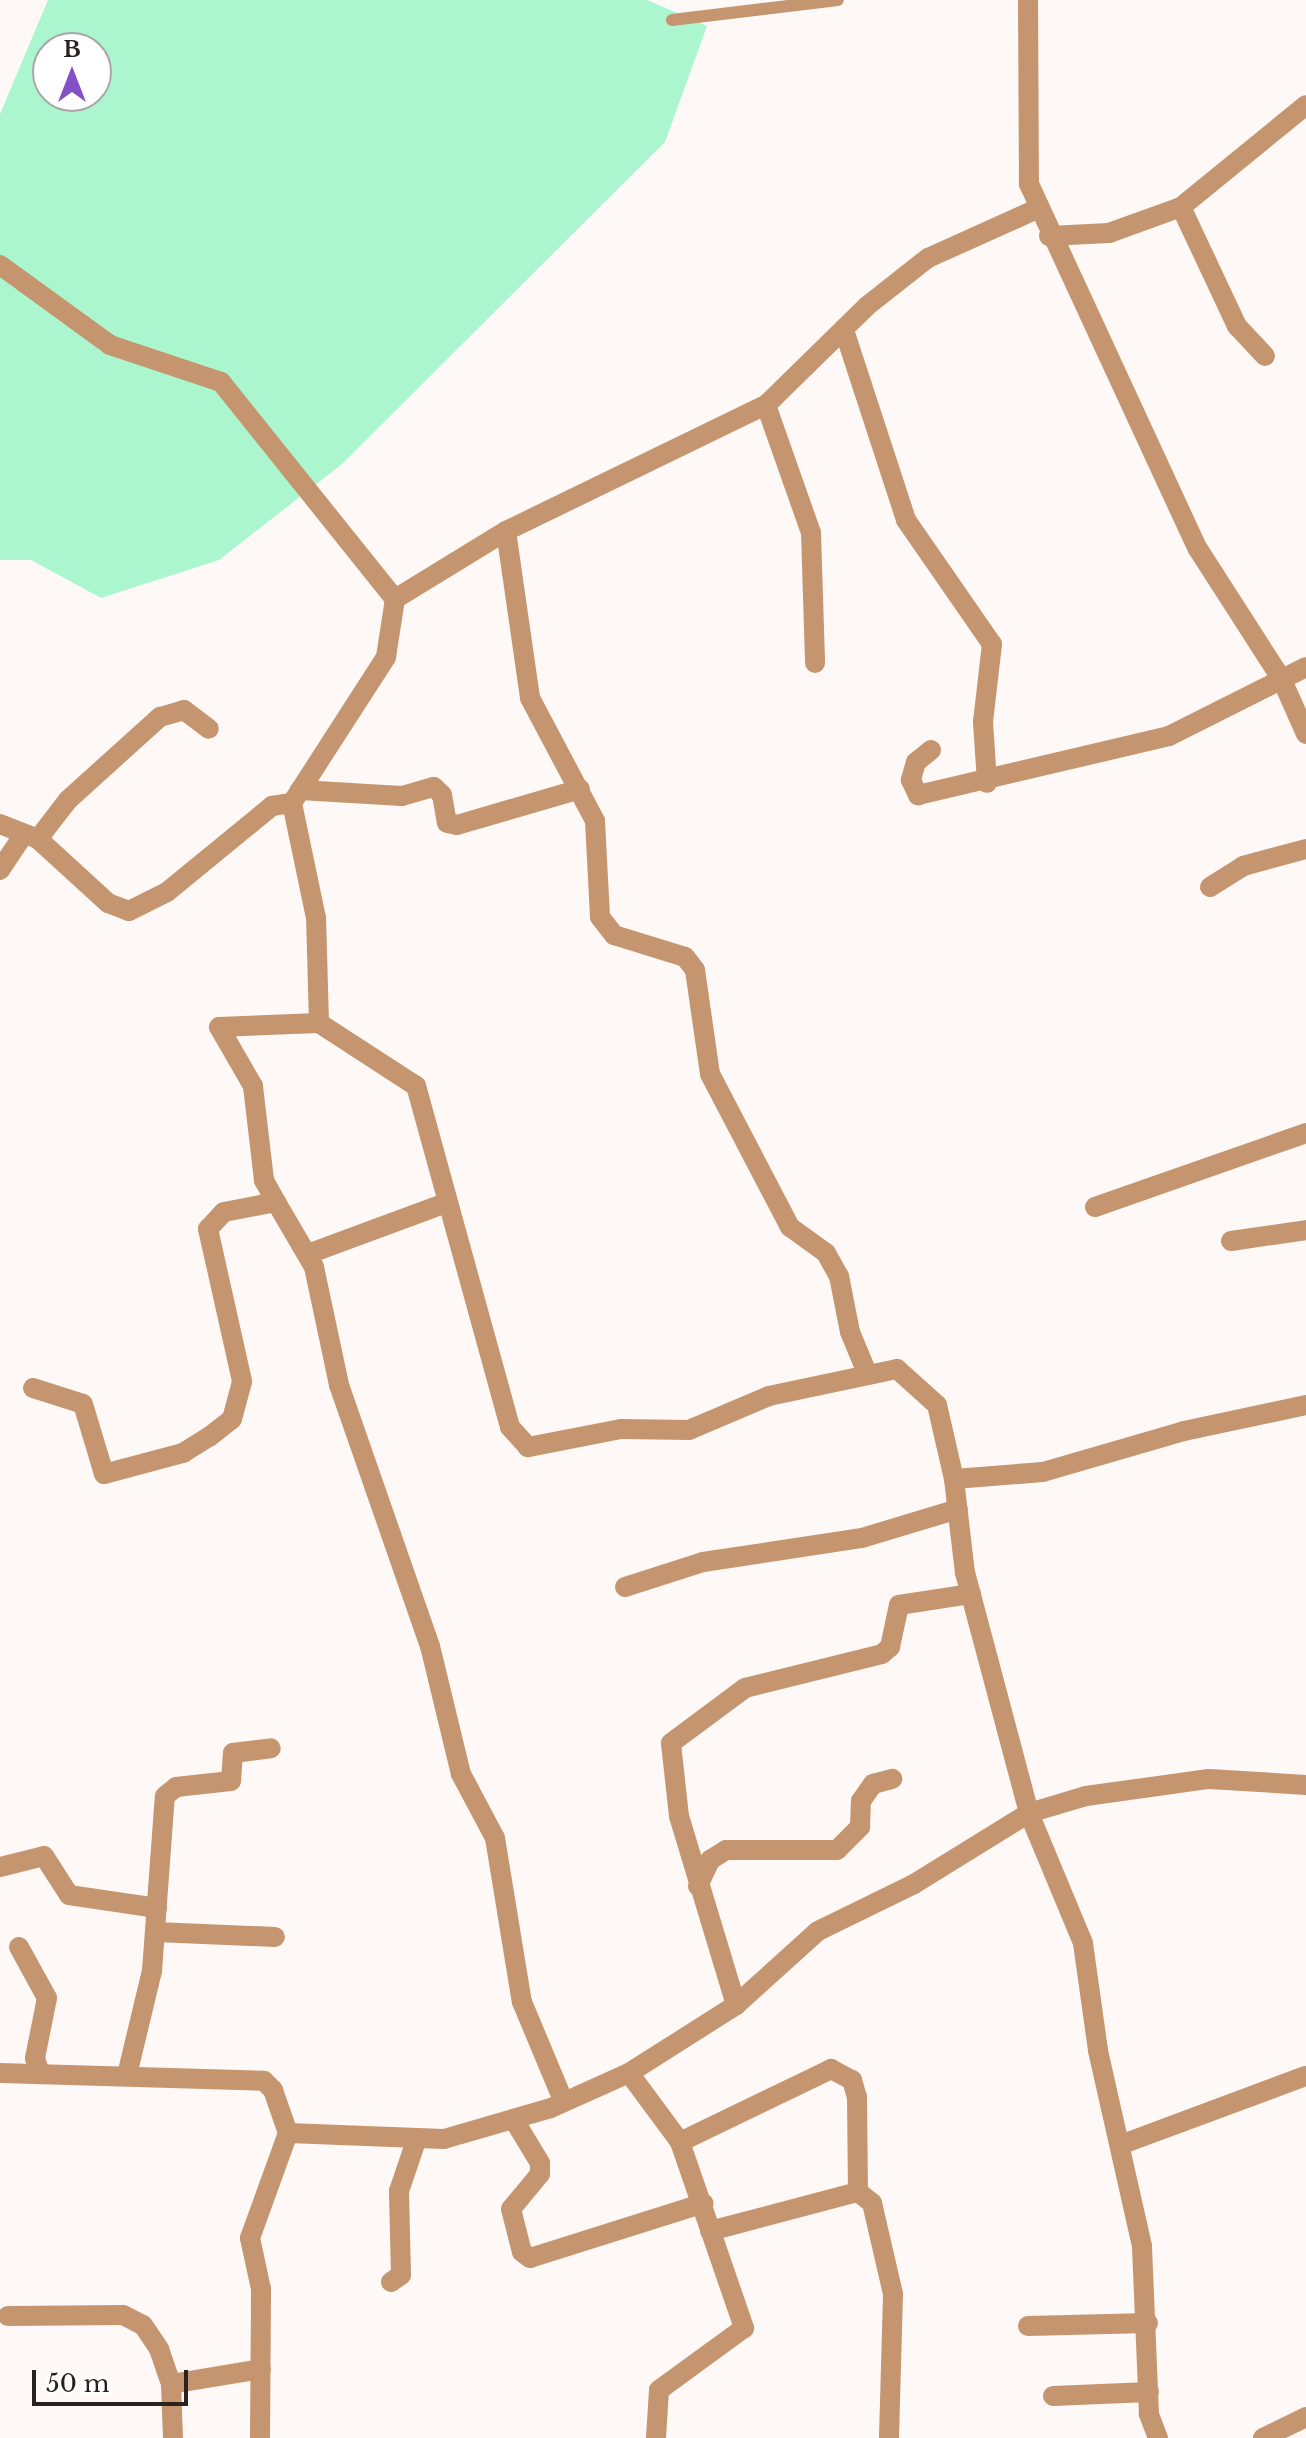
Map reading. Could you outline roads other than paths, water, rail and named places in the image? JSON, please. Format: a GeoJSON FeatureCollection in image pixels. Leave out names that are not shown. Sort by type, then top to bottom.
{"type":"FeatureCollection","features":[{"type":"Feature","properties":{"kind":"street"},"geometry":{"type":"LineString","coordinates":[[1028,0],[1029,184],[1049,236],[1149,434],[1198,549],[1282,680],[1306,734]]}},
{"type":"Feature","properties":{"kind":"street"},"geometry":{"type":"LineString","coordinates":[[1049,236],[1109,233],[1181,207],[1306,105]]}},
{"type":"Feature","properties":{"kind":"street"},"geometry":{"type":"LineString","coordinates":[[1181,207],[1237,326],[1265,356]]}},
{"type":"Feature","properties":{"kind":"street"},"geometry":{"type":"LineString","coordinates":[[395,599],[506,531],[766,405],[844,330],[928,258],[1039,208]]}},
{"type":"Feature","properties":{"kind":"street"},"geometry":{"type":"LineString","coordinates":[[0,265],[110,345],[221,382],[395,599],[386,657],[296,796],[316,918],[319,1023]]}},
{"type":"Feature","properties":{"kind":"street"},"geometry":{"type":"LineString","coordinates":[[844,330],[906,520],[992,644],[983,722],[987,783]]}},
{"type":"Feature","properties":{"kind":"street"},"geometry":{"type":"LineString","coordinates":[[766,405],[811,533],[815,663]]}},
{"type":"Feature","properties":{"kind":"street"},"geometry":{"type":"LineString","coordinates":[[506,531],[530,698],[595,821],[603,926],[685,957],[695,970],[710,1074],[790,1227],[826,1253],[839,1276],[850,1332],[867,1373]]}},
{"type":"Feature","properties":{"kind":"street"},"geometry":{"type":"LineString","coordinates":[[931,750],[916,762],[911,780],[918,795],[987,783],[1169,736],[1306,667]]}},
{"type":"Feature","properties":{"kind":"street"},"geometry":{"type":"LineString","coordinates":[[0,870],[79,789],[160,717],[184,710],[209,729]]}},
{"type":"Feature","properties":{"kind":"street"},"geometry":{"type":"LineString","coordinates":[[0,824],[31,837],[108,903],[129,911],[167,892],[272,806],[296,796],[402,796],[434,787],[442,795],[447,823],[457,825],[580,789]]}},
{"type":"Feature","properties":{"kind":"street"},"geometry":{"type":"LineString","coordinates":[[1210,887],[1243,866],[1306,849]]}},
{"type":"Feature","properties":{"kind":"street"},"geometry":{"type":"LineString","coordinates":[[563,2100],[522,2002],[495,1838],[461,1774],[430,1646],[339,1385],[308,1254],[264,1180],[253,1086],[219,1027],[319,1023],[416,1086],[510,1427],[528,1447],[621,1429],[689,1430],[769,1396],[897,1369],[937,1405],[954,1479],[971,1594],[1029,1813],[1083,1943],[1142,2246],[1149,2392],[1158,2438]]}},
{"type":"Feature","properties":{"kind":"street"},"geometry":{"type":"LineString","coordinates":[[1095,1207],[1306,1133]]}},
{"type":"Feature","properties":{"kind":"street"},"geometry":{"type":"LineString","coordinates":[[33,1388],[83,1404],[104,1474],[183,1453],[221,1428],[242,1399],[242,1381],[208,1229],[224,1212],[276,1202]]}},
{"type":"Feature","properties":{"kind":"street"},"geometry":{"type":"LineString","coordinates":[[308,1254],[446,1203]]}},
{"type":"Feature","properties":{"kind":"street"},"geometry":{"type":"LineString","coordinates":[[1231,1241],[1306,1230]]}},
{"type":"Feature","properties":{"kind":"street"},"geometry":{"type":"LineString","coordinates":[[954,1479],[1043,1472],[1184,1431],[1306,1405]]}},
{"type":"Feature","properties":{"kind":"street"},"geometry":{"type":"LineString","coordinates":[[625,1587],[703,1562],[862,1538],[958,1509]]}},
{"type":"Feature","properties":{"kind":"street"},"geometry":{"type":"LineString","coordinates":[[736,2005],[679,1816],[671,1743],[745,1688],[882,1654],[890,1647],[899,1605],[971,1594]]}},
{"type":"Feature","properties":{"kind":"street"},"geometry":{"type":"LineString","coordinates":[[127,2075],[156,1932],[165,1796],[176,1787],[231,1781],[233,1753],[271,1748]]}},
{"type":"Feature","properties":{"kind":"street"},"geometry":{"type":"LineString","coordinates":[[698,1886],[710,1860],[726,1850],[837,1850],[860,1827],[861,1801],[873,1784],[892,1779]]}},
{"type":"Feature","properties":{"kind":"street"},"geometry":{"type":"LineString","coordinates":[[288,2133],[351,2132],[416,2141],[514,2120],[629,2073],[736,2005],[818,1931],[914,1884],[1029,1813],[1086,1796],[1209,1779],[1306,1785]]}},
{"type":"Feature","properties":{"kind":"street"},"geometry":{"type":"LineString","coordinates":[[0,1867],[44,1856],[69,1895],[157,1908]]}},
{"type":"Feature","properties":{"kind":"street"},"geometry":{"type":"LineString","coordinates":[[156,1932],[275,1937]]}},
{"type":"Feature","properties":{"kind":"street"},"geometry":{"type":"LineString","coordinates":[[19,1947],[47,1998],[35,2058],[40,2074]]}},
{"type":"Feature","properties":{"kind":"street"},"geometry":{"type":"LineString","coordinates":[[680,2142],[831,2069],[852,2080],[857,2097],[858,2192],[877,2217],[893,2294],[889,2438]]}},
{"type":"Feature","properties":{"kind":"street"},"geometry":{"type":"LineString","coordinates":[[0,2073],[264,2081],[273,2090],[288,2133],[250,2238],[261,2289],[260,2438]]}},
{"type":"Feature","properties":{"kind":"street"},"geometry":{"type":"LineString","coordinates":[[629,2073],[680,2142],[704,2203],[710,2231],[743,2331],[659,2390],[656,2438]]}},
{"type":"Feature","properties":{"kind":"street"},"geometry":{"type":"LineString","coordinates":[[1120,2145],[1306,2076]]}},
{"type":"Feature","properties":{"kind":"street"},"geometry":{"type":"LineString","coordinates":[[514,2120],[540,2163],[540,2174],[511,2209],[522,2252],[530,2258],[704,2203]]}},
{"type":"Feature","properties":{"kind":"street"},"geometry":{"type":"LineString","coordinates":[[391,2282],[401,2275],[399,2191],[416,2141]]}},
{"type":"Feature","properties":{"kind":"street"},"geometry":{"type":"LineString","coordinates":[[710,2231],[858,2192]]}},
{"type":"Feature","properties":{"kind":"street"},"geometry":{"type":"LineString","coordinates":[[8,2316],[132,2317],[154,2339],[171,2384],[173,2438]]}},
{"type":"Feature","properties":{"kind":"street"},"geometry":{"type":"LineString","coordinates":[[1028,2326],[1148,2323]]}},
{"type":"Feature","properties":{"kind":"street"},"geometry":{"type":"LineString","coordinates":[[171,2384],[261,2369]]}},
{"type":"Feature","properties":{"kind":"street"},"geometry":{"type":"LineString","coordinates":[[1053,2396],[1149,2392]]}},
{"type":"Feature","properties":{"kind":"street"},"geometry":{"type":"LineString","coordinates":[[1263,2438],[1306,2417]]}},
{"type":"Feature","properties":{"kind":"lane"},"geometry":{"type":"LineString","coordinates":[[672,20],[838,0]]}}]}
